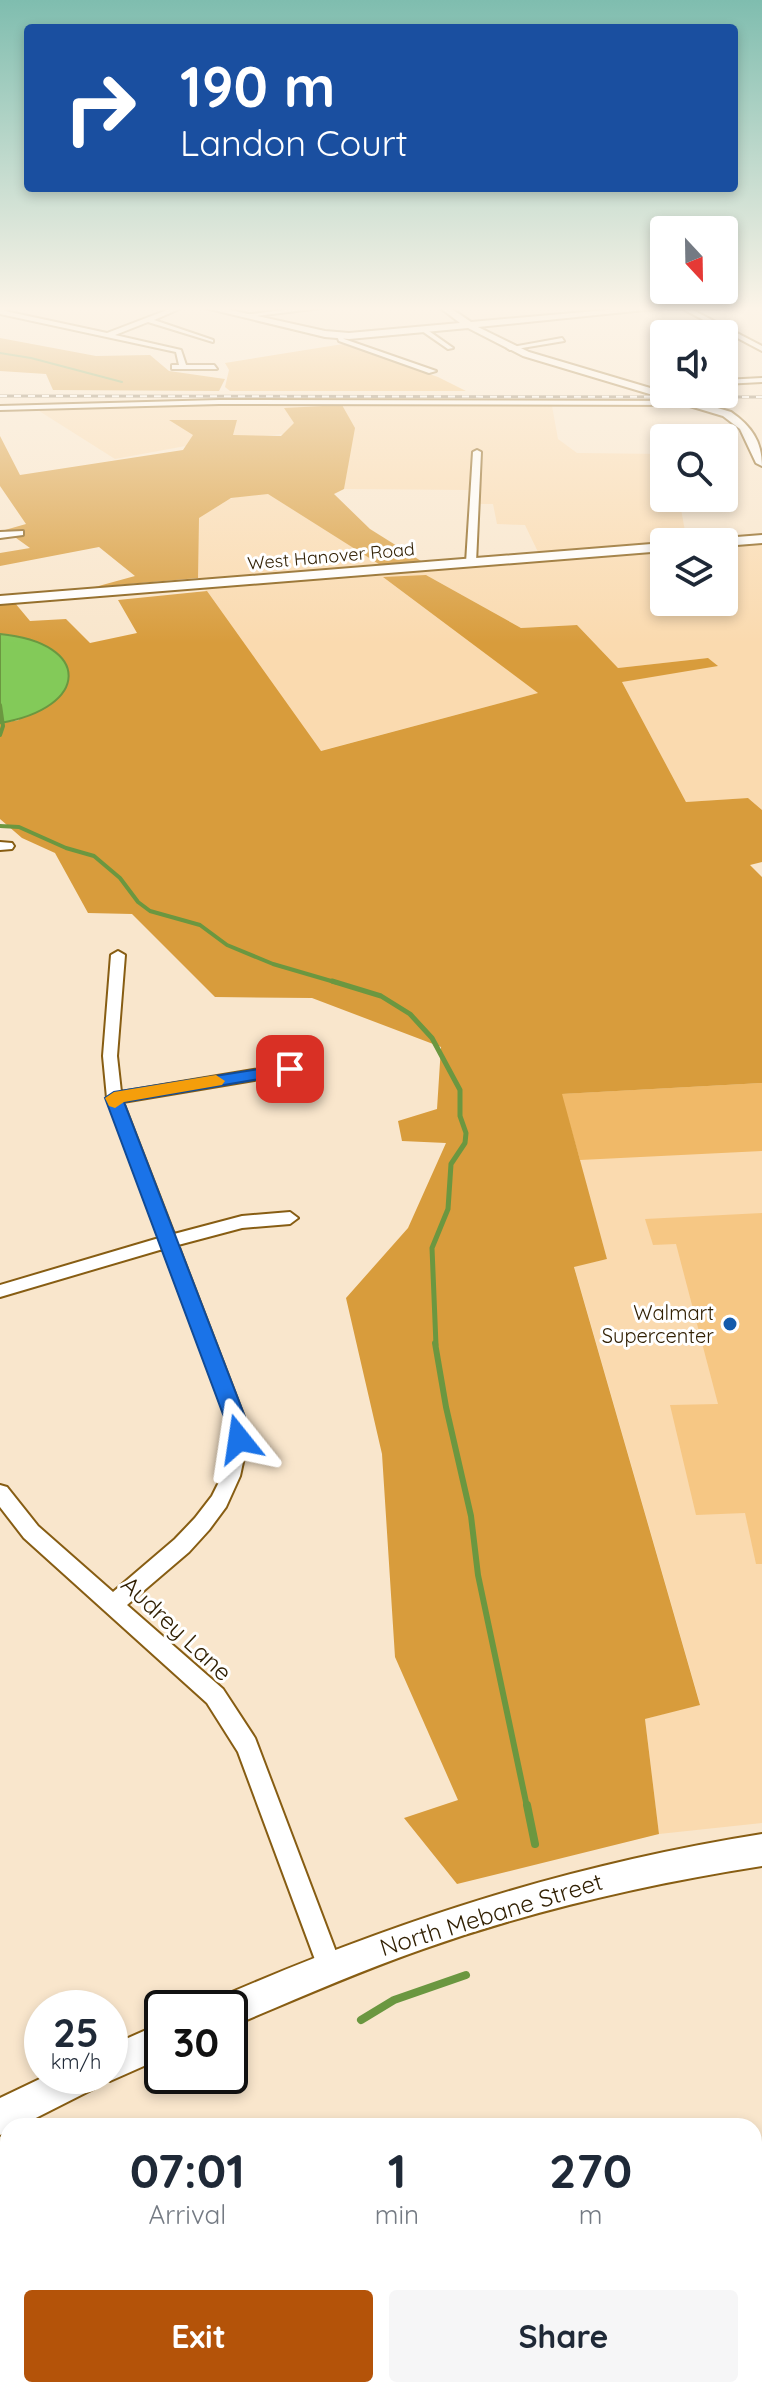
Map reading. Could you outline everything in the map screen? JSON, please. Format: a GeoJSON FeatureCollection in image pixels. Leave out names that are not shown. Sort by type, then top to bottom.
{"type":"FeatureCollection","features":[{"type":"Feature","properties":{"kind":"street"},"geometry":{"type":"LineString","coordinates":[[734,419],[750,434],[762,463]]}},
{"type":"Feature","properties":{"kind":"street"},"geometry":{"type":"LineString","coordinates":[[471,563],[477,452]]}},
{"type":"Feature","properties":{"kind":"street"},"geometry":{"type":"LineString","coordinates":[[0,535],[20,533]]}},
{"type":"Feature","properties":{"kind":"street"},"geometry":{"type":"LineString","coordinates":[[738,541],[762,539]]}},
{"type":"Feature","properties":{"kind":"street","name":"West Hanover Road"},"geometry":{"type":"LineString","coordinates":[[0,600],[650,548]]}},
{"type":"Feature","properties":{"kind":"street"},"geometry":{"type":"LineString","coordinates":[[113,1604],[207,1522],[229,1488],[237,1463],[239,1439],[235,1417],[114,1098],[110,1056],[118,955]]}},
{"type":"Feature","properties":{"kind":"street"},"geometry":{"type":"LineString","coordinates":[[114,1098],[290,1069]]}},
{"type":"Feature","properties":{"kind":"street"},"geometry":{"type":"LineString","coordinates":[[0,1291],[242,1222],[290,1218]]}},
{"type":"Feature","properties":{"kind":"street","name":"Audrey Lane"},"geometry":{"type":"LineString","coordinates":[[0,1493],[31,1532],[215,1696],[247,1746],[329,1965]]}},
{"type":"Feature","properties":{"kind":"street","name":"North Mebane Street"},"geometry":{"type":"LineString","coordinates":[[248,2002],[329,1965],[442,1924],[561,1889],[640,1871],[762,1850]]}},
{"type":"Feature","properties":{"kind":"street"},"geometry":{"type":"LineString","coordinates":[[0,2117],[47,2094]]}},
{"type":"Feature","properties":{"kind":"shaded area"},"geometry":{"type":"Polygon","coordinates":[[[52,419],[554,419],[558,439],[577,453],[650,454],[650,512],[682,512],[684,528],[650,528],[650,616],[738,616],[738,544],[762,542],[762,810],[748,798],[686,802],[622,682],[708,658],[618,668],[577,625],[521,628],[426,575],[538,693],[320,751],[198,580],[198,518],[221,501],[262,491],[342,528],[382,566],[538,552],[525,525],[497,524],[493,504],[475,504],[470,490],[344,489],[354,428],[218,440],[115,459],[52,419]]]}},
{"type":"Feature","properties":{"kind":"shaded area"},"geometry":{"type":"Polygon","coordinates":[[[291,419],[350,419],[355,428],[344,489],[334,494],[370,529],[421,561],[382,566],[268,494],[231,498],[199,518],[198,578],[95,587],[135,576],[99,547],[0,566],[0,553],[30,548],[5,530],[26,524],[0,486],[0,436],[20,475],[183,450],[193,435],[169,420],[237,420],[233,435],[281,436],[294,423],[291,419]]]}},
{"type":"Feature","properties":{"kind":"shaded area"},"geometry":{"type":"Polygon","coordinates":[[[426,575],[521,628],[577,625],[618,668],[708,658],[718,666],[622,682],[686,802],[748,798],[762,810],[762,862],[750,865],[762,877],[762,1083],[562,1094],[607,1259],[574,1267],[700,1705],[645,1719],[659,1834],[457,1884],[404,1818],[458,1800],[395,1657],[382,1454],[346,1298],[408,1228],[446,1143],[402,1141],[398,1121],[437,1109],[441,1047],[312,998],[215,997],[132,914],[88,913],[55,853],[22,838],[0,819],[0,723],[19,720],[11,635],[0,634],[0,605],[15,603],[30,621],[66,619],[90,643],[137,633],[118,600],[207,591],[321,751],[538,693],[383,577],[426,575]]]}},
{"type":"Feature","properties":{"kind":"shaded area"},"geometry":{"type":"Polygon","coordinates":[[[0,634],[30,640],[52,650],[65,662],[69,676],[64,691],[51,704],[30,715],[0,723],[0,634]]]}},
{"type":"Feature","properties":{"kind":"shaded area"},"geometry":{"type":"Polygon","coordinates":[[[762,1083],[762,1823],[659,1834],[645,1719],[700,1704],[574,1266],[607,1259],[561,1094],[762,1083]]]}},
{"type":"Feature","properties":{"kind":"shaded area"},"geometry":{"type":"Polygon","coordinates":[[[762,1083],[762,1151],[580,1160],[561,1094],[762,1083]]]}},
{"type":"Feature","properties":{"kind":"building","name":"Walmart Supercenter"},"geometry":{"type":"Polygon","coordinates":[[[762,1213],[762,1564],[756,1564],[745,1513],[696,1515],[670,1405],[718,1404],[676,1244],[653,1245],[645,1219],[762,1213]]]}},
{"type":"Feature","properties":{"kind":"waterway"},"geometry":{"type":"LineString","coordinates":[[0,705],[3,726],[0,735]]}},
{"type":"Feature","properties":{"kind":"waterway"},"geometry":{"type":"LineString","coordinates":[[0,826],[19,827],[66,848],[94,856],[120,878],[138,902],[150,911],[200,925],[227,945],[273,964],[338,983]]}},
{"type":"Feature","properties":{"kind":"waterway"},"geometry":{"type":"LineString","coordinates":[[332,981],[381,996],[410,1014],[432,1038],[460,1090],[460,1116],[466,1133],[465,1143],[451,1164],[448,1209],[432,1248],[436,1345]]}},
{"type":"Feature","properties":{"kind":"waterway"},"geometry":{"type":"LineString","coordinates":[[435,1343],[471,1516],[478,1575],[527,1807]]}},
{"type":"Feature","properties":{"kind":"waterway"},"geometry":{"type":"LineString","coordinates":[[527,1805],[535,1844]]}},
{"type":"Feature","properties":{"kind":"waterway"},"geometry":{"type":"LineString","coordinates":[[361,2020],[394,2000],[466,1975]]}},
{"type":"Feature","properties":{"kind":"slow traffic"},"geometry":{"type":"LineString","coordinates":[[115,1102],[114,1098],[216,1081]]}},
{"type":"Feature","properties":{"kind":"place","name":"Walmart Supercenter"},"geometry":{"type":"Point","coordinates":[730,1324]}},
{"type":"Feature","properties":{"kind":"route"},"geometry":{"type":"LineString","coordinates":[[239,1439],[235,1417],[114,1098],[290,1069]]}}]}
